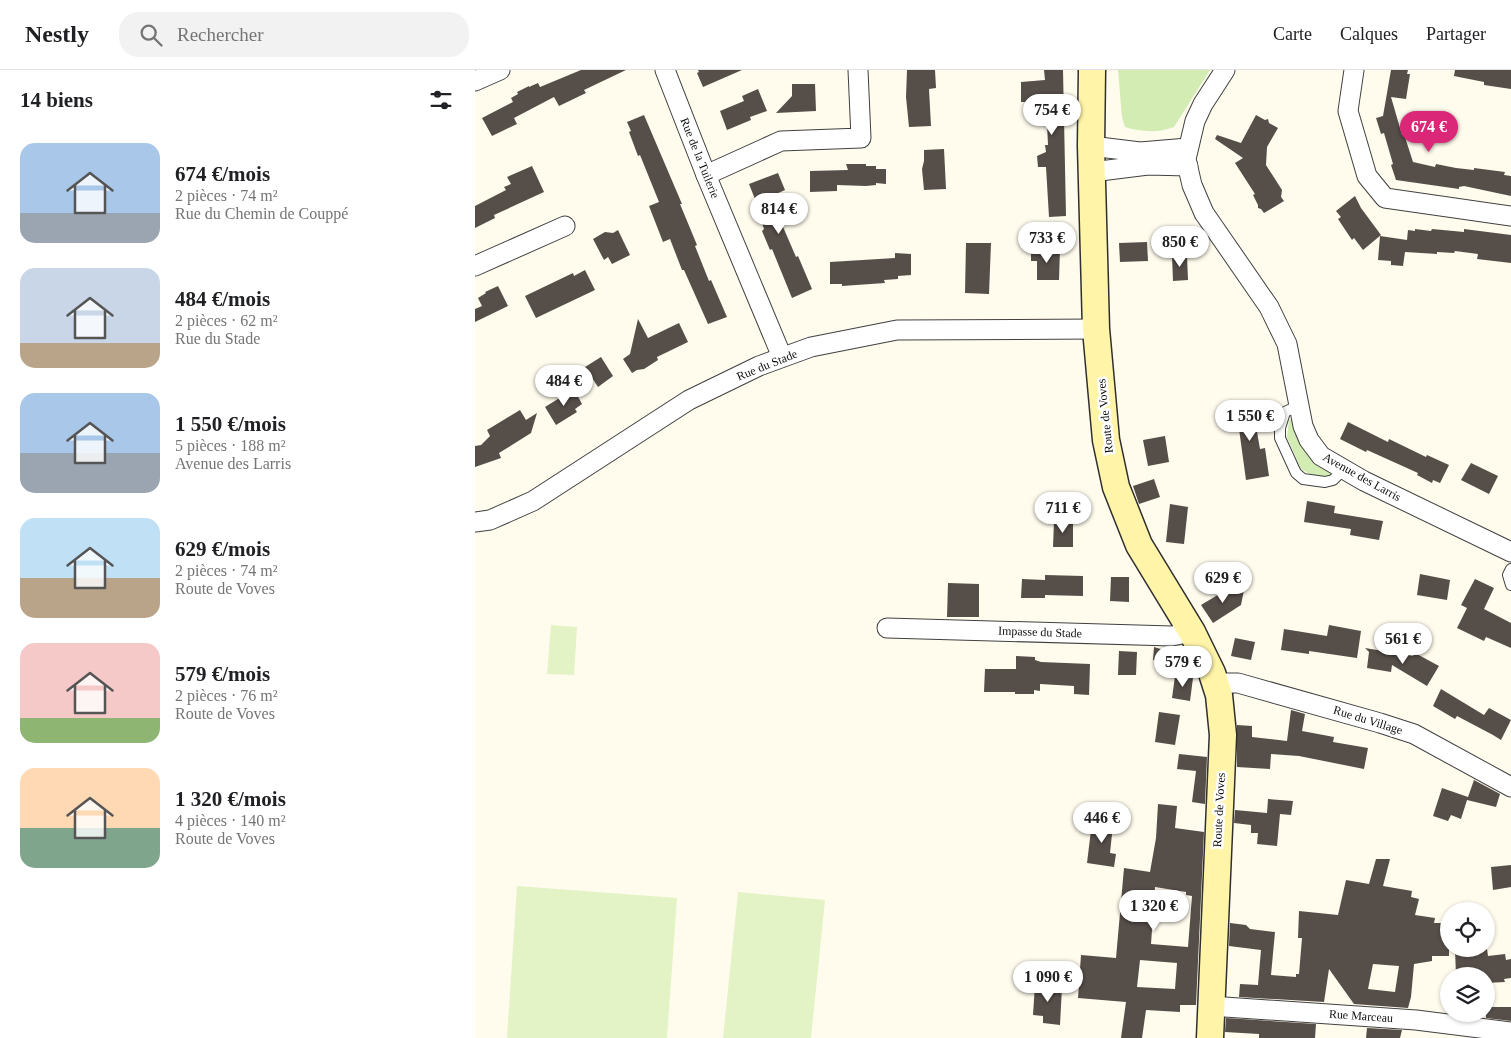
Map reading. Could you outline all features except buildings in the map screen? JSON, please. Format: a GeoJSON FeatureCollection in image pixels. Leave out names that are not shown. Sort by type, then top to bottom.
{"type":"FeatureCollection","features":[{"type":"Feature","properties":{"kind":"street"},"geometry":{"type":"LineString","coordinates":[[475,81],[500,70]]}},
{"type":"Feature","properties":{"kind":"street","name":"Rue de la Tuilerie"},"geometry":{"type":"LineString","coordinates":[[665,70],[706,175],[782,357]]}},
{"type":"Feature","properties":{"kind":"street"},"geometry":{"type":"LineString","coordinates":[[706,175],[781,141],[861,138],[859,70]]}},
{"type":"Feature","properties":{"kind":"street","name":"Route de Voves"},"geometry":{"type":"LineString","coordinates":[[1091,70],[1096,329],[1106,440],[1116,487],[1139,545],[1192,632],[1212,673],[1219,695],[1223,735],[1210,1038]]}},
{"type":"Feature","properties":{"kind":"street"},"geometry":{"type":"LineString","coordinates":[[1187,158],[1195,121],[1225,70]]}},
{"type":"Feature","properties":{"kind":"street"},"geometry":{"type":"LineString","coordinates":[[1354,70],[1348,111],[1367,176],[1385,198],[1511,216]]}},
{"type":"Feature","properties":{"kind":"street"},"geometry":{"type":"LineString","coordinates":[[1091,146],[1187,158]]}},
{"type":"Feature","properties":{"kind":"street"},"geometry":{"type":"LineString","coordinates":[[1092,172],[1187,158]]}},
{"type":"Feature","properties":{"kind":"street","name":"Avenue des Larris"},"geometry":{"type":"LineString","coordinates":[[1187,158],[1192,185],[1204,213],[1269,308],[1287,344],[1303,426],[1309,440],[1321,456],[1343,470],[1511,552]]}},
{"type":"Feature","properties":{"kind":"street"},"geometry":{"type":"LineString","coordinates":[[475,266],[565,226]]}},
{"type":"Feature","properties":{"kind":"street","name":"Rue du Stade"},"geometry":{"type":"LineString","coordinates":[[475,522],[490,520],[533,501],[689,400],[782,357],[811,348],[897,330],[1096,329]]}},
{"type":"Feature","properties":{"kind":"street","name":"Impasse du Stade"},"geometry":{"type":"LineString","coordinates":[[887,628],[1172,636],[1192,632]]}},
{"type":"Feature","properties":{"kind":"street","name":"Rue du Village"},"geometry":{"type":"LineString","coordinates":[[1215,683],[1238,683],[1414,734],[1511,787]]}},
{"type":"Feature","properties":{"kind":"street","name":"Rue Marceau"},"geometry":{"type":"LineString","coordinates":[[1210,1006],[1416,1020],[1511,1032]]}},
{"type":"Feature","properties":{"kind":"lane"},"geometry":{"type":"LineString","coordinates":[[1299,405],[1285,412],[1280,428],[1280,438],[1296,473],[1303,479],[1325,482],[1333,480],[1343,470]]}},
{"type":"Feature","properties":{"kind":"lane"},"geometry":{"type":"LineString","coordinates":[[1511,569],[1508,574],[1511,585]]}},
{"type":"Feature","properties":{"kind":"green space"},"geometry":{"type":"Polygon","coordinates":[[[1118,70],[1210,70],[1174,127],[1149,131],[1125,127],[1122,117],[1118,70]]]}},
{"type":"Feature","properties":{"kind":"green space"},"geometry":{"type":"Polygon","coordinates":[[[1292,419],[1301,443],[1314,462],[1332,475],[1327,478],[1310,474],[1301,469],[1287,437],[1289,420],[1292,419]]]}},
{"type":"Feature","properties":{"kind":"green space"},"geometry":{"type":"Polygon","coordinates":[[[551,625],[577,627],[574,675],[547,674],[551,625]]]}},
{"type":"Feature","properties":{"kind":"green space"},"geometry":{"type":"Polygon","coordinates":[[[517,886],[677,898],[667,1038],[507,1038],[517,886]]]}},
{"type":"Feature","properties":{"kind":"green space"},"geometry":{"type":"Polygon","coordinates":[[[738,892],[825,900],[811,1038],[723,1038],[738,892]]]}}]}
